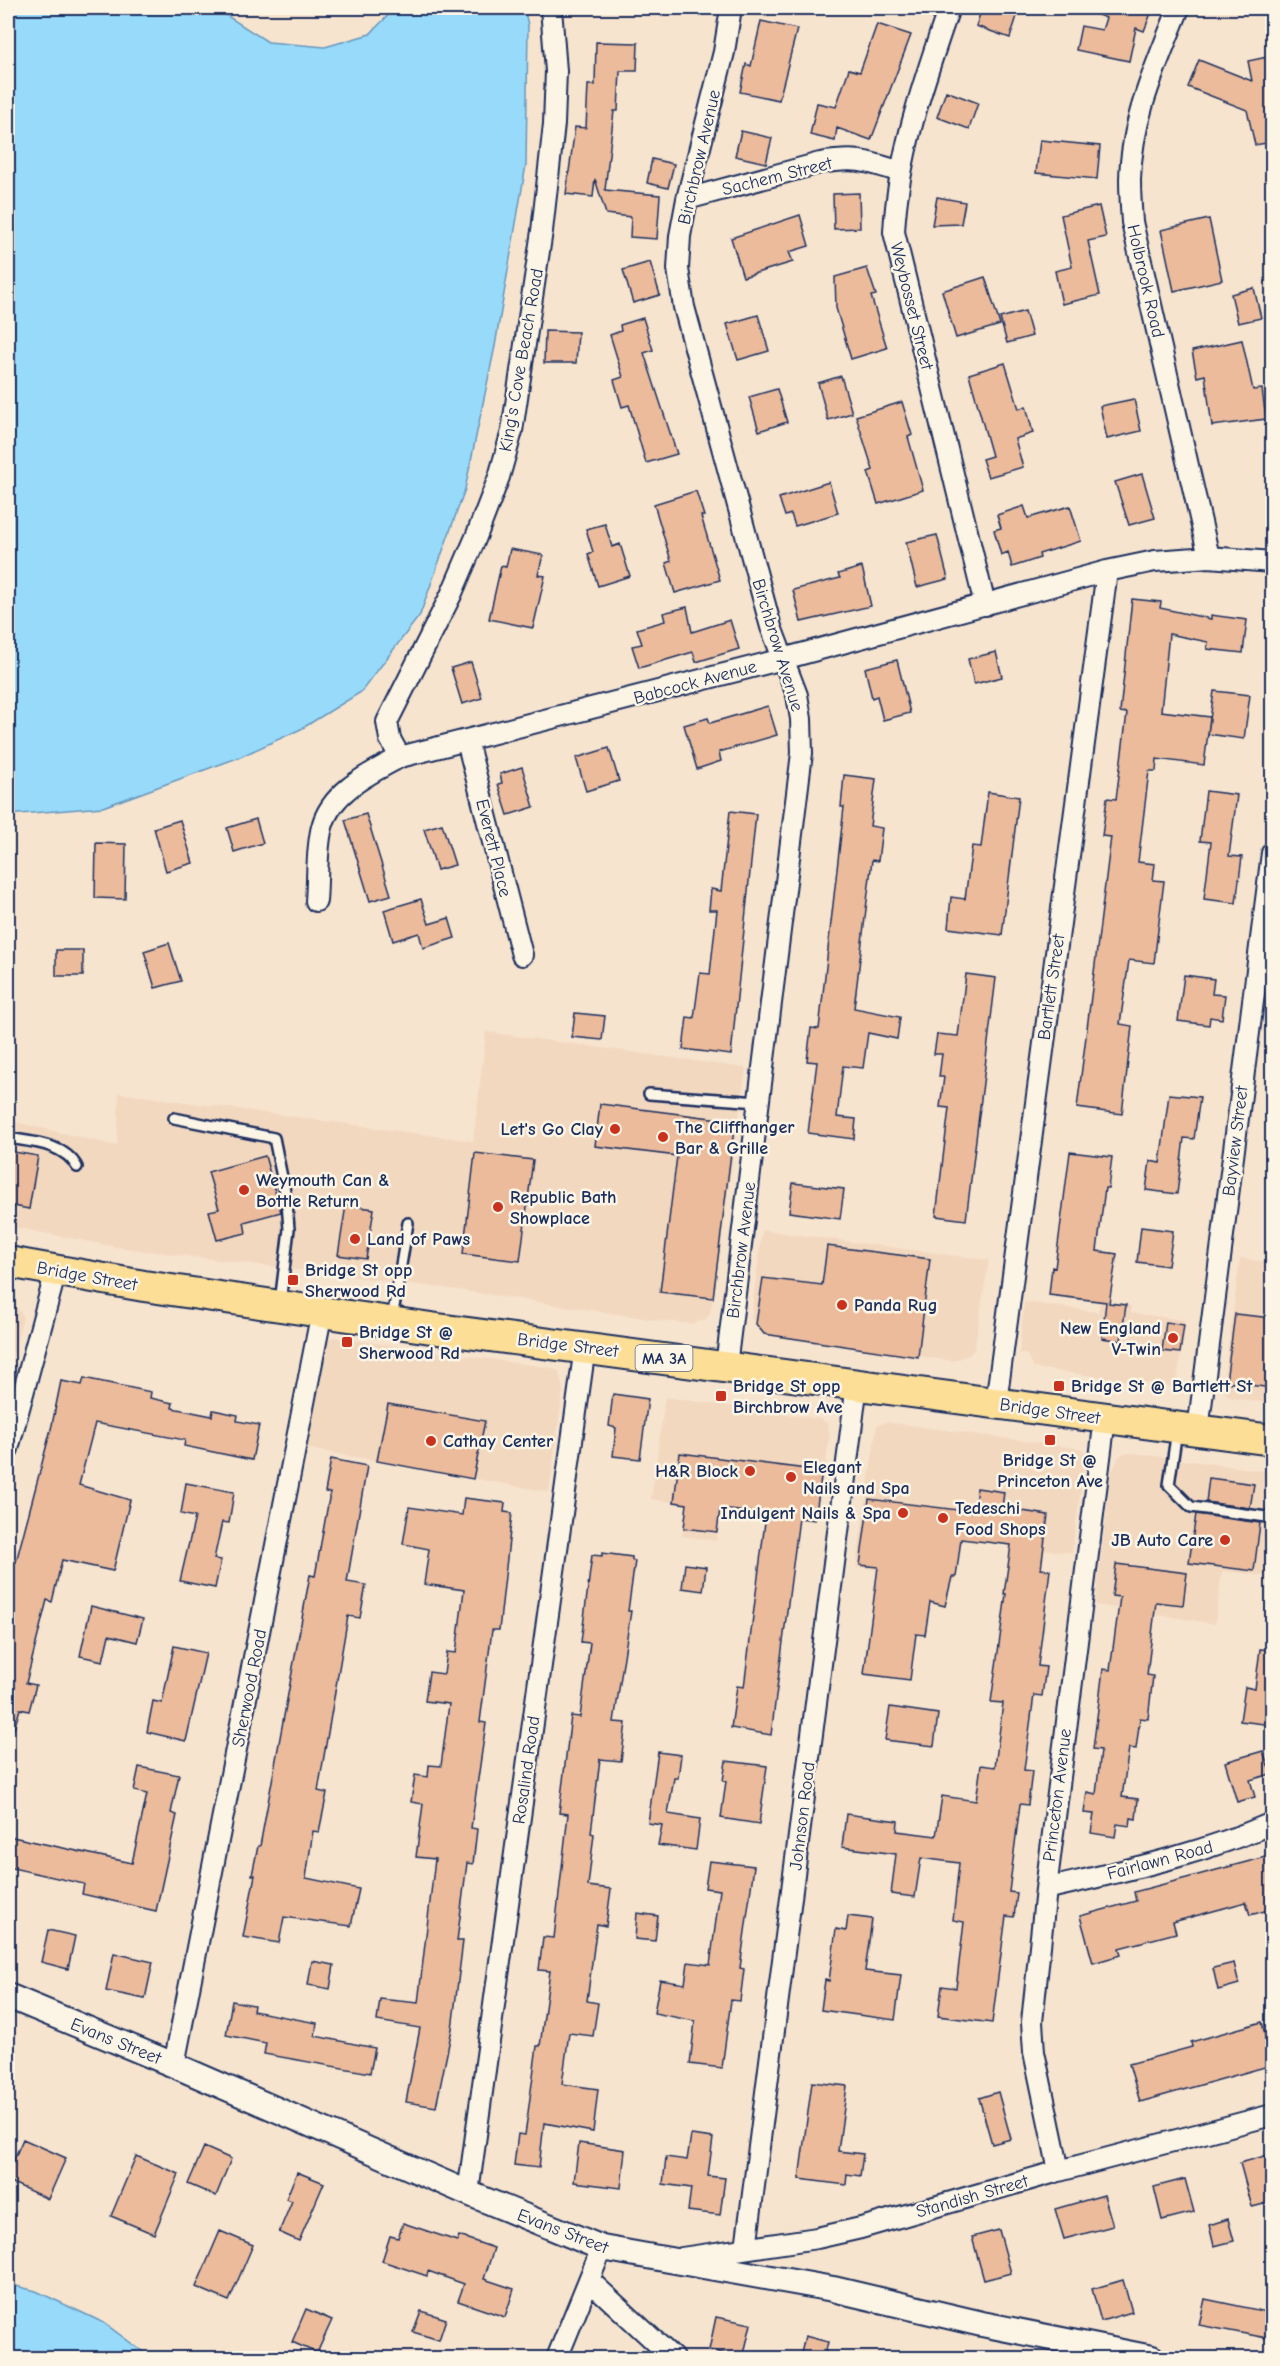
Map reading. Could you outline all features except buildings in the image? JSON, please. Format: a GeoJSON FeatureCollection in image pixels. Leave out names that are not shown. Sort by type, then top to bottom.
{"type":"FeatureCollection","features":[{"type":"Feature","properties":{"kind":"main road","name":"Bridge Street"},"geometry":{"type":"LineString","coordinates":[[8,1262],[392,1322],[1272,1440]]}},
{"type":"Feature","properties":{"kind":"street","name":"King's Cove Beach Road"},"geometry":{"type":"LineString","coordinates":[[400,757],[390,739],[387,722],[451,595],[476,537],[499,477],[512,431],[542,231],[554,124],[556,71],[551,8]]}},
{"type":"Feature","properties":{"kind":"street","name":"Birchbrow Avenue"},"geometry":{"type":"LineString","coordinates":[[726,1366],[801,753],[801,719],[797,695],[771,627],[684,307],[678,268],[680,236],[687,199],[724,52],[731,8]]}},
{"type":"Feature","properties":{"kind":"street","name":"Weybosset Street"},"geometry":{"type":"LineString","coordinates":[[949,8],[912,117],[896,195],[894,232],[985,605]]}},
{"type":"Feature","properties":{"kind":"street","name":"Holbrook Road"},"geometry":{"type":"LineString","coordinates":[[1179,8],[1148,84],[1138,118],[1130,180],[1131,211],[1209,557]]}},
{"type":"Feature","properties":{"kind":"street","name":"Sachem Street"},"geometry":{"type":"LineString","coordinates":[[687,199],[820,163],[842,160],[866,161],[901,172]]}},
{"type":"Feature","properties":{"kind":"street","name":"Babcock Avenue"},"geometry":{"type":"LineString","coordinates":[[316,901],[321,838],[327,814],[344,792],[400,757],[783,659],[1107,570],[1155,561],[1209,557],[1272,562]]}},
{"type":"Feature","properties":{"kind":"street","name":"Bartlett Street"},"geometry":{"type":"LineString","coordinates":[[996,1404],[1107,570]]}},
{"type":"Feature","properties":{"kind":"street","name":"Everett Place"},"geometry":{"type":"LineString","coordinates":[[467,741],[522,955]]}},
{"type":"Feature","properties":{"kind":"street","name":"Bayview Street"},"geometry":{"type":"LineString","coordinates":[[1188,1429],[1272,852]]}},
{"type":"Feature","properties":{"kind":"street"},"geometry":{"type":"LineString","coordinates":[[8,1449],[56,1271]]}},
{"type":"Feature","properties":{"kind":"street","name":"Sherwood Road"},"geometry":{"type":"LineString","coordinates":[[174,2065],[322,1311]]}},
{"type":"Feature","properties":{"kind":"street","name":"Rosalind Road"},"geometry":{"type":"LineString","coordinates":[[468,2193],[585,1347]]}},
{"type":"Feature","properties":{"kind":"street","name":"Johnson Road"},"geometry":{"type":"LineString","coordinates":[[746,2248],[857,1384]]}},
{"type":"Feature","properties":{"kind":"street","name":"Princeton Avenue"},"geometry":{"type":"LineString","coordinates":[[1059,2171],[1034,2052],[1033,2032],[1046,1889],[1105,1418]]}},
{"type":"Feature","properties":{"kind":"street","name":"Fairlawn Road"},"geometry":{"type":"LineString","coordinates":[[1046,1889],[1139,1867],[1230,1841],[1272,1823]]}},
{"type":"Feature","properties":{"kind":"street","name":"Evans Street"},"geometry":{"type":"LineString","coordinates":[[8,1996],[602,2248],[833,2289],[982,2324],[1152,2358]]}},
{"type":"Feature","properties":{"kind":"street","name":"Standish Street"},"geometry":{"type":"LineString","coordinates":[[668,2260],[817,2238],[861,2228],[1059,2171],[1272,2115]]}},
{"type":"Feature","properties":{"kind":"street"},"geometry":{"type":"LineString","coordinates":[[557,2358],[602,2248]]}},
{"type":"Feature","properties":{"kind":"street"},"geometry":{"type":"LineString","coordinates":[[589,2280],[672,2358]]}},
{"type":"Feature","properties":{"kind":"lane"},"geometry":{"type":"LineString","coordinates":[[649,1094],[759,1102]]}},
{"type":"Feature","properties":{"kind":"lane"},"geometry":{"type":"LineString","coordinates":[[174,1118],[274,1138],[287,1202],[289,1229],[280,1306]]}},
{"type":"Feature","properties":{"kind":"lane"},"geometry":{"type":"LineString","coordinates":[[8,1138],[58,1149],[73,1160],[76,1167]]}},
{"type":"Feature","properties":{"kind":"lane"},"geometry":{"type":"LineString","coordinates":[[392,1322],[408,1223]]}},
{"type":"Feature","properties":{"kind":"lane"},"geometry":{"type":"LineString","coordinates":[[1188,1429],[1169,1485],[1191,1507],[1267,1518],[1272,1515]]}},
{"type":"Feature","properties":{"kind":"shaded area"},"geometry":{"type":"Polygon","coordinates":[[[486,1032],[746,1068],[713,1298],[710,1314],[706,1319],[692,1324],[655,1320],[458,1290],[115,1247],[8,1226],[8,1120],[117,1146],[119,1093],[473,1141],[486,1032]]]}},
{"type":"Feature","properties":{"kind":"shaded area"},"geometry":{"type":"Polygon","coordinates":[[[762,1230],[989,1260],[974,1350],[969,1355],[952,1361],[764,1334],[751,1318],[762,1230]]]}},
{"type":"Feature","properties":{"kind":"shaded area"},"geometry":{"type":"Polygon","coordinates":[[[1240,1258],[1272,1263],[1272,1404],[1231,1398],[1223,1386],[1240,1258]]]}},
{"type":"Feature","properties":{"kind":"shaded area"},"geometry":{"type":"Polygon","coordinates":[[[1100,1301],[1131,1306],[1131,1313],[1185,1320],[1177,1384],[1172,1387],[1034,1368],[1027,1355],[1019,1353],[1024,1302],[1098,1312],[1100,1301]]]}},
{"type":"Feature","properties":{"kind":"shaded area"},"geometry":{"type":"Polygon","coordinates":[[[8,1303],[15,1305],[23,1316],[8,1376],[8,1303]]]}},
{"type":"Feature","properties":{"kind":"shaded area"},"geometry":{"type":"Polygon","coordinates":[[[333,1337],[552,1368],[559,1371],[563,1390],[549,1492],[304,1448],[325,1342],[333,1337]]]}},
{"type":"Feature","properties":{"kind":"shaded area"},"geometry":{"type":"Polygon","coordinates":[[[665,1397],[821,1419],[827,1423],[830,1433],[825,1471],[821,1472],[815,1520],[720,1509],[716,1541],[682,1536],[686,1504],[651,1499],[665,1397]]]}},
{"type":"Feature","properties":{"kind":"shaded area"},"geometry":{"type":"Polygon","coordinates":[[[887,1422],[1083,1449],[1086,1452],[1072,1553],[961,1539],[956,1581],[856,1567],[877,1425],[887,1422]]]}},
{"type":"Feature","properties":{"kind":"shaded area"},"geometry":{"type":"Polygon","coordinates":[[[1134,1453],[1272,1472],[1272,1577],[1222,1571],[1215,1624],[1095,1605],[1111,1474],[1119,1456],[1134,1453]]]}},
{"type":"Feature","properties":{"kind":"water"},"geometry":{"type":"Polygon","coordinates":[[[8,8],[215,8],[268,42],[325,47],[370,34],[395,8],[524,8],[528,25],[526,165],[495,346],[465,489],[420,615],[361,692],[301,729],[240,757],[103,807],[8,815],[8,8]]]}},
{"type":"Feature","properties":{"kind":"water"},"geometry":{"type":"Polygon","coordinates":[[[8,2284],[36,2291],[104,2323],[151,2358],[8,2358],[8,2284]]]}},
{"type":"Feature","properties":{"kind":"place","name":"Let's Go Clay"},"geometry":{"type":"Point","coordinates":[615,1129]}},
{"type":"Feature","properties":{"kind":"place","name":"The Cliffhanger Bar & Grille"},"geometry":{"type":"Point","coordinates":[663,1137]}},
{"type":"Feature","properties":{"kind":"place","name":"Weymouth Can & Bottle Return"},"geometry":{"type":"Point","coordinates":[244,1190]}},
{"type":"Feature","properties":{"kind":"place","name":"Republic Bath Showplace"},"geometry":{"type":"Point","coordinates":[498,1207]}},
{"type":"Feature","properties":{"kind":"place","name":"Land of Paws"},"geometry":{"type":"Point","coordinates":[355,1239]}},
{"type":"Feature","properties":{"kind":"place","name":"Bridge St opp Sherwood Rd"},"geometry":{"type":"Point","coordinates":[293,1280]}},
{"type":"Feature","properties":{"kind":"place","name":"Panda Rug"},"geometry":{"type":"Point","coordinates":[842,1305]}},
{"type":"Feature","properties":{"kind":"place","name":"New England V-Twin"},"geometry":{"type":"Point","coordinates":[1173,1338]}},
{"type":"Feature","properties":{"kind":"place","name":"Bridge St @ Sherwood Rd"},"geometry":{"type":"Point","coordinates":[347,1342]}},
{"type":"Feature","properties":{"kind":"place","name":"Bridge St @ Bartlett St"},"geometry":{"type":"Point","coordinates":[1059,1386]}},
{"type":"Feature","properties":{"kind":"place","name":"Bridge St opp Birchbrow Ave"},"geometry":{"type":"Point","coordinates":[721,1396]}},
{"type":"Feature","properties":{"kind":"place","name":"Bridge St @ Princeton Ave"},"geometry":{"type":"Point","coordinates":[1050,1440]}},
{"type":"Feature","properties":{"kind":"place","name":"Cathay Center"},"geometry":{"type":"Point","coordinates":[431,1441]}},
{"type":"Feature","properties":{"kind":"place","name":"H&R Block"},"geometry":{"type":"Point","coordinates":[750,1471]}},
{"type":"Feature","properties":{"kind":"place","name":"Elegant Nails and Spa"},"geometry":{"type":"Point","coordinates":[791,1477]}},
{"type":"Feature","properties":{"kind":"place","name":"Indulgent Nails & Spa"},"geometry":{"type":"Point","coordinates":[903,1513]}},
{"type":"Feature","properties":{"kind":"place","name":"Tedeschi Food Shops"},"geometry":{"type":"Point","coordinates":[943,1518]}},
{"type":"Feature","properties":{"kind":"place","name":"JB Auto Care"},"geometry":{"type":"Point","coordinates":[1225,1540]}}]}
